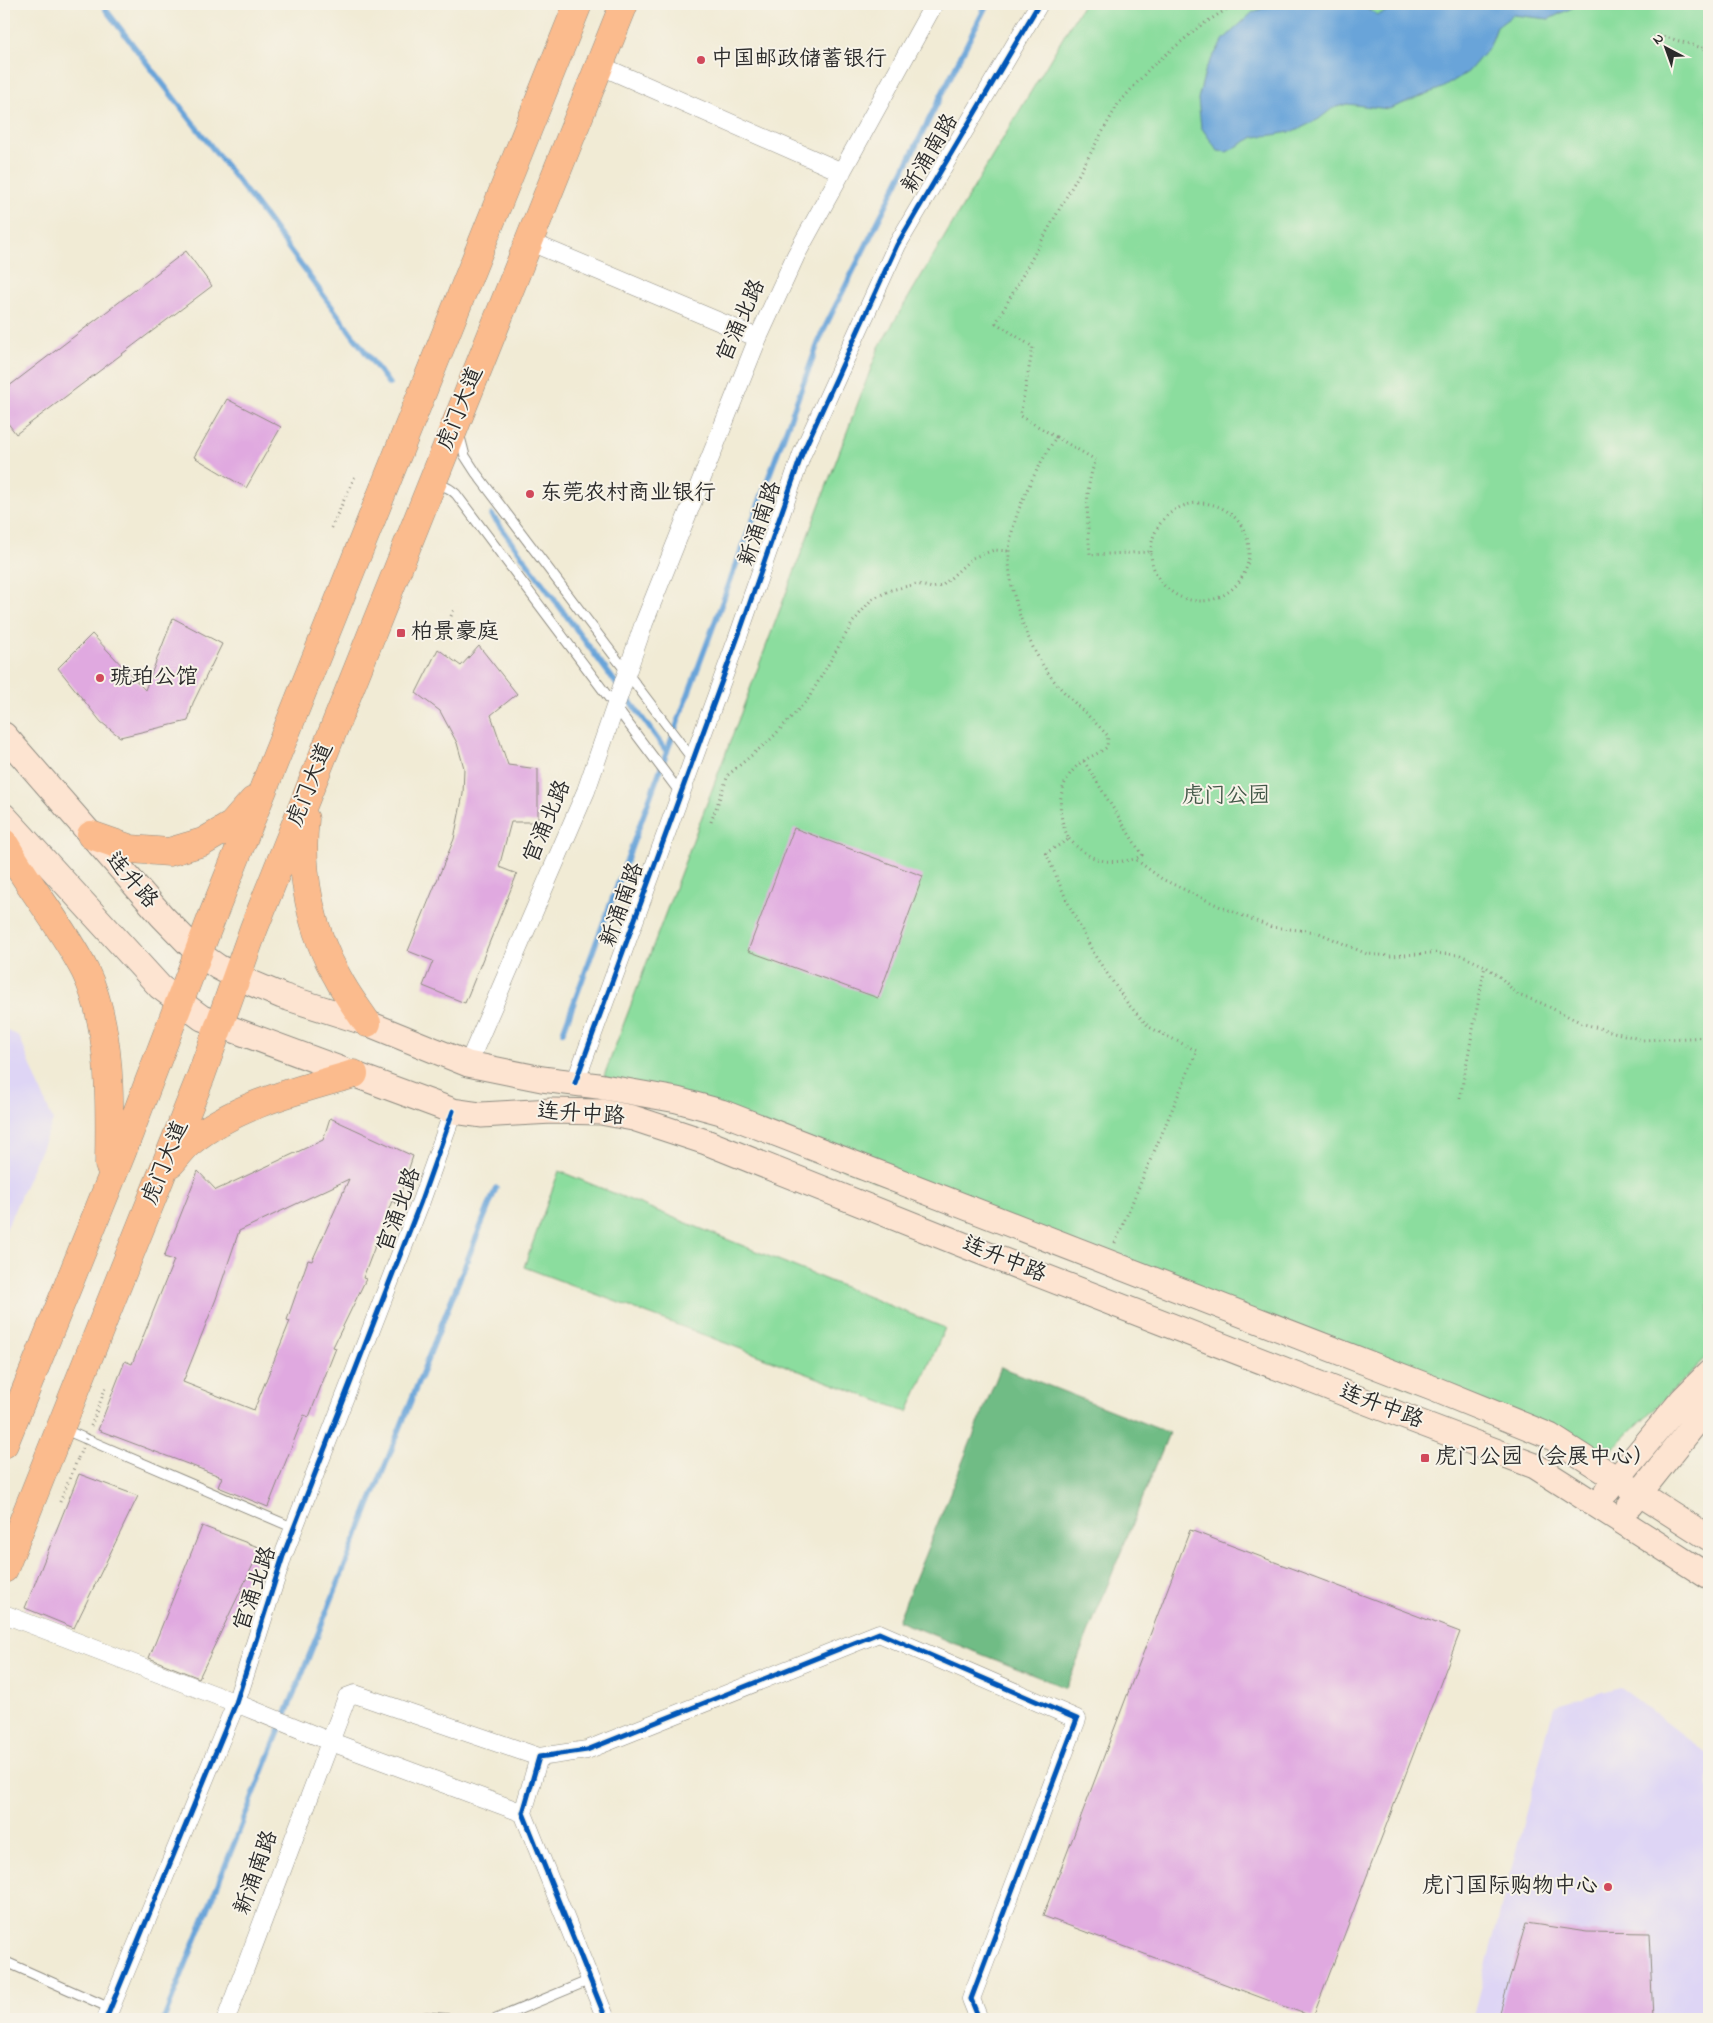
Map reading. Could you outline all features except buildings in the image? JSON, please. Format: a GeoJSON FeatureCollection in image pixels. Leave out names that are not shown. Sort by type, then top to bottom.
{"type":"FeatureCollection","features":[{"type":"Feature","properties":{"kind":"main road","name":"虎门大道"},"geometry":{"type":"LineString","coordinates":[[4,1444],[109,1184],[198,953],[578,4]]}},
{"type":"Feature","properties":{"kind":"main road","name":"虎门大道"},"geometry":{"type":"LineString","coordinates":[[4,1569],[162,1174],[220,1025],[254,928],[624,4]]}},
{"type":"Feature","properties":{"kind":"main road","name":"连升路"},"geometry":{"type":"LineString","coordinates":[[4,735],[162,916],[198,953],[237,977],[282,996]]}},
{"type":"Feature","properties":{"kind":"main road"},"geometry":{"type":"LineString","coordinates":[[91,835],[131,849],[169,852],[203,842],[232,825],[264,789]]}},
{"type":"Feature","properties":{"kind":"main road"},"geometry":{"type":"LineString","coordinates":[[309,791],[303,840],[307,888],[318,934],[337,978],[367,1023]]}},
{"type":"Feature","properties":{"kind":"main road"},"geometry":{"type":"LineString","coordinates":[[4,816],[160,987],[202,1018],[220,1025]]}},
{"type":"Feature","properties":{"kind":"main road"},"geometry":{"type":"LineString","coordinates":[[4,843],[20,872],[55,920],[86,973],[99,1012],[107,1057],[110,1120],[109,1184]]}},
{"type":"Feature","properties":{"kind":"main road","name":"连升中路"},"geometry":{"type":"LineString","coordinates":[[282,996],[367,1023],[468,1064],[542,1079],[678,1100],[721,1112],[1512,1419],[1550,1436],[1709,1538]]}},
{"type":"Feature","properties":{"kind":"main road","name":"连升中路"},"geometry":{"type":"LineString","coordinates":[[220,1025],[453,1111],[482,1115],[552,1110],[602,1112],[633,1118],[706,1142],[1022,1268],[1535,1466],[1709,1577]]}},
{"type":"Feature","properties":{"kind":"main road"},"geometry":{"type":"LineString","coordinates":[[162,1174],[189,1143],[231,1116],[296,1091],[354,1074]]}},
{"type":"Feature","properties":{"kind":"main road"},"geometry":{"type":"LineString","coordinates":[[1597,1505],[1683,1399],[1709,1373]]}},
{"type":"Feature","properties":{"kind":"main road"},"geometry":{"type":"LineString","coordinates":[[1619,1519],[1709,1406]]}},
{"type":"Feature","properties":{"kind":"street","name":"官涌北路"},"geometry":{"type":"LineString","coordinates":[[468,1064],[586,791],[626,673],[758,338],[796,254],[934,4]]}},
{"type":"Feature","properties":{"kind":"street","name":"新涌南路"},"geometry":{"type":"LineString","coordinates":[[575,1083],[681,794],[802,454],[896,244],[1039,4]]}},
{"type":"Feature","properties":{"kind":"street"},"geometry":{"type":"LineString","coordinates":[[599,65],[842,172]]}},
{"type":"Feature","properties":{"kind":"street"},"geometry":{"type":"LineString","coordinates":[[528,241],[758,338]]}},
{"type":"Feature","properties":{"kind":"street","name":"官涌北路"},"geometry":{"type":"LineString","coordinates":[[108,2014],[236,1702],[294,1528],[422,1201],[453,1111]]}},
{"type":"Feature","properties":{"kind":"street"},"geometry":{"type":"LineString","coordinates":[[4,1614],[236,1702],[329,1742],[523,1813]]}},
{"type":"Feature","properties":{"kind":"street"},"geometry":{"type":"LineString","coordinates":[[606,2019],[523,1813],[539,1757],[587,1750],[879,1633],[1077,1719],[972,1999],[980,2019]]}},
{"type":"Feature","properties":{"kind":"street","name":"新涌南路"},"geometry":{"type":"LineString","coordinates":[[226,2019],[347,1696],[356,1694],[539,1757]]}},
{"type":"Feature","properties":{"kind":"lane"},"geometry":{"type":"LineString","coordinates":[[458,416],[460,440],[465,456],[476,473],[693,760]]}},
{"type":"Feature","properties":{"kind":"lane"},"geometry":{"type":"LineString","coordinates":[[427,494],[433,489],[442,486],[448,487],[456,494],[681,794]]}},
{"type":"Feature","properties":{"kind":"lane"},"geometry":{"type":"LineString","coordinates":[[60,1428],[294,1528]]}},
{"type":"Feature","properties":{"kind":"lane"},"geometry":{"type":"LineString","coordinates":[[4,1961],[108,2014]]}},
{"type":"Feature","properties":{"kind":"lane"},"geometry":{"type":"LineString","coordinates":[[496,2019],[590,1980]]}},
{"type":"Feature","properties":{"kind":"lane"},"geometry":{"type":"LineString","coordinates":[[411,2019],[427,2017],[452,2019]]}},
{"type":"Feature","properties":{"kind":"path"},"geometry":{"type":"LineString","coordinates":[[1150,552],[1090,555],[1087,509],[1089,476],[1096,460],[1020,416],[1034,347],[996,323],[1118,104],[1150,68],[1200,26],[1235,4]]}},
{"type":"Feature","properties":{"kind":"path"},"geometry":{"type":"LineString","coordinates":[[1659,35],[1709,50]]}},
{"type":"Feature","properties":{"kind":"path"},"geometry":{"type":"LineString","coordinates":[[1056,437],[1040,463],[1018,512],[1009,552],[1013,594],[1029,641],[1055,682],[1090,715],[1108,736],[1107,747],[1084,761],[1072,771],[1061,792],[1059,811],[1063,828],[1069,839],[1085,854],[1101,861],[1118,863],[1135,859],[1142,855],[1084,761]]}},
{"type":"Feature","properties":{"kind":"path"},"geometry":{"type":"LineString","coordinates":[[331,528],[356,474]]}},
{"type":"Feature","properties":{"kind":"path"},"geometry":{"type":"LineString","coordinates":[[1202,502],[1219,506],[1233,514],[1243,526],[1249,541],[1250,556],[1246,572],[1237,585],[1224,595],[1210,601],[1194,601],[1178,597],[1166,588],[1156,575],[1150,552],[1158,526],[1170,513],[1185,504],[1202,502]]}},
{"type":"Feature","properties":{"kind":"path"},"geometry":{"type":"LineString","coordinates":[[711,822],[728,775],[771,740],[808,699],[853,622],[872,599],[891,590],[917,584],[932,588],[942,586],[972,558],[994,550],[1009,552]]}},
{"type":"Feature","properties":{"kind":"path"},"geometry":{"type":"LineString","coordinates":[[441,639],[454,607]]}},
{"type":"Feature","properties":{"kind":"path"},"geometry":{"type":"LineString","coordinates":[[1069,839],[1046,852],[1067,901],[1095,956],[1128,1004],[1149,1027],[1197,1051],[1114,1243]]}},
{"type":"Feature","properties":{"kind":"path"},"geometry":{"type":"LineString","coordinates":[[1135,859],[1162,879],[1221,907],[1271,927],[1317,932],[1367,954],[1390,956],[1432,953],[1460,954],[1485,966],[1518,994],[1584,1024],[1643,1040],[1709,1038]]}},
{"type":"Feature","properties":{"kind":"path"},"geometry":{"type":"LineString","coordinates":[[1460,1098],[1485,966]]}},
{"type":"Feature","properties":{"kind":"path"},"geometry":{"type":"LineString","coordinates":[[60,1502],[107,1384]]}},
{"type":"Feature","properties":{"kind":"shaded area"},"geometry":{"type":"Polygon","coordinates":[[[4,1029],[19,1036],[53,1121],[4,1234],[4,1029]]]}},
{"type":"Feature","properties":{"kind":"shaded area","name":"虎门国际购物中心"},"geometry":{"type":"Polygon","coordinates":[[[1620,1687],[1709,1755],[1709,2019],[1472,2019],[1554,1706],[1620,1687]]]}},
{"type":"Feature","properties":{"kind":"green space","name":"虎门公园"},"geometry":{"type":"Polygon","coordinates":[[[1083,4],[1709,4],[1709,1355],[1600,1461],[604,1076],[879,347],[1083,4]]]}},
{"type":"Feature","properties":{"kind":"green space"},"geometry":{"type":"Polygon","coordinates":[[[559,1171],[945,1328],[908,1412],[524,1267],[559,1171]]]}},
{"type":"Feature","properties":{"kind":"green space"},"geometry":{"type":"Polygon","coordinates":[[[1001,1367],[1169,1433],[1066,1688],[898,1621],[1001,1367]]]}},
{"type":"Feature","properties":{"kind":"water"},"geometry":{"type":"Polygon","coordinates":[[[1275,4],[1360,4],[1378,15],[1404,4],[1580,4],[1549,19],[1513,15],[1497,27],[1490,46],[1468,72],[1442,88],[1389,109],[1347,104],[1333,108],[1319,119],[1295,131],[1254,137],[1227,152],[1218,151],[1201,127],[1198,99],[1206,68],[1224,39],[1253,12],[1275,4]]]}},
{"type":"Feature","properties":{"kind":"waterway"},"geometry":{"type":"LineString","coordinates":[[104,4],[106,10],[264,215],[389,384]]}},
{"type":"Feature","properties":{"kind":"waterway"},"geometry":{"type":"LineString","coordinates":[[563,1032],[822,333],[987,4]]}},
{"type":"Feature","properties":{"kind":"waterway"},"geometry":{"type":"LineString","coordinates":[[492,515],[618,686]]}},
{"type":"Feature","properties":{"kind":"waterway"},"geometry":{"type":"LineString","coordinates":[[624,693],[667,752]]}},
{"type":"Feature","properties":{"kind":"waterway"},"geometry":{"type":"LineString","coordinates":[[164,2019],[496,1188]]}},
{"type":"Feature","properties":{"kind":"cycle path"},"geometry":{"type":"LineString","coordinates":[[575,1083],[739,634],[802,454],[897,245],[1039,4]]}},
{"type":"Feature","properties":{"kind":"cycle path"},"geometry":{"type":"LineString","coordinates":[[106,2019],[236,1703],[283,1556],[421,1201],[453,1111]]}},
{"type":"Feature","properties":{"kind":"cycle path"},"geometry":{"type":"LineString","coordinates":[[606,2019],[523,1813],[539,1757],[587,1750],[879,1633],[1077,1719],[971,1999],[979,2019]]}},
{"type":"Feature","properties":{"kind":"place","name":"中国邮政储蓄银行"},"geometry":{"type":"Point","coordinates":[701,60]}},
{"type":"Feature","properties":{"kind":"place","name":"东莞农村商业银行"},"geometry":{"type":"Point","coordinates":[530,494]}},
{"type":"Feature","properties":{"kind":"place","name":"柏景豪庭"},"geometry":{"type":"Point","coordinates":[401,633]}},
{"type":"Feature","properties":{"kind":"place","name":"琥珀公馆"},"geometry":{"type":"Point","coordinates":[100,678]}},
{"type":"Feature","properties":{"kind":"place","name":"虎门公园（会展中心）"},"geometry":{"type":"Point","coordinates":[1425,1458]}},
{"type":"Feature","properties":{"kind":"place","name":"虎门国际购物中心"},"geometry":{"type":"Point","coordinates":[1608,1887]}}]}
